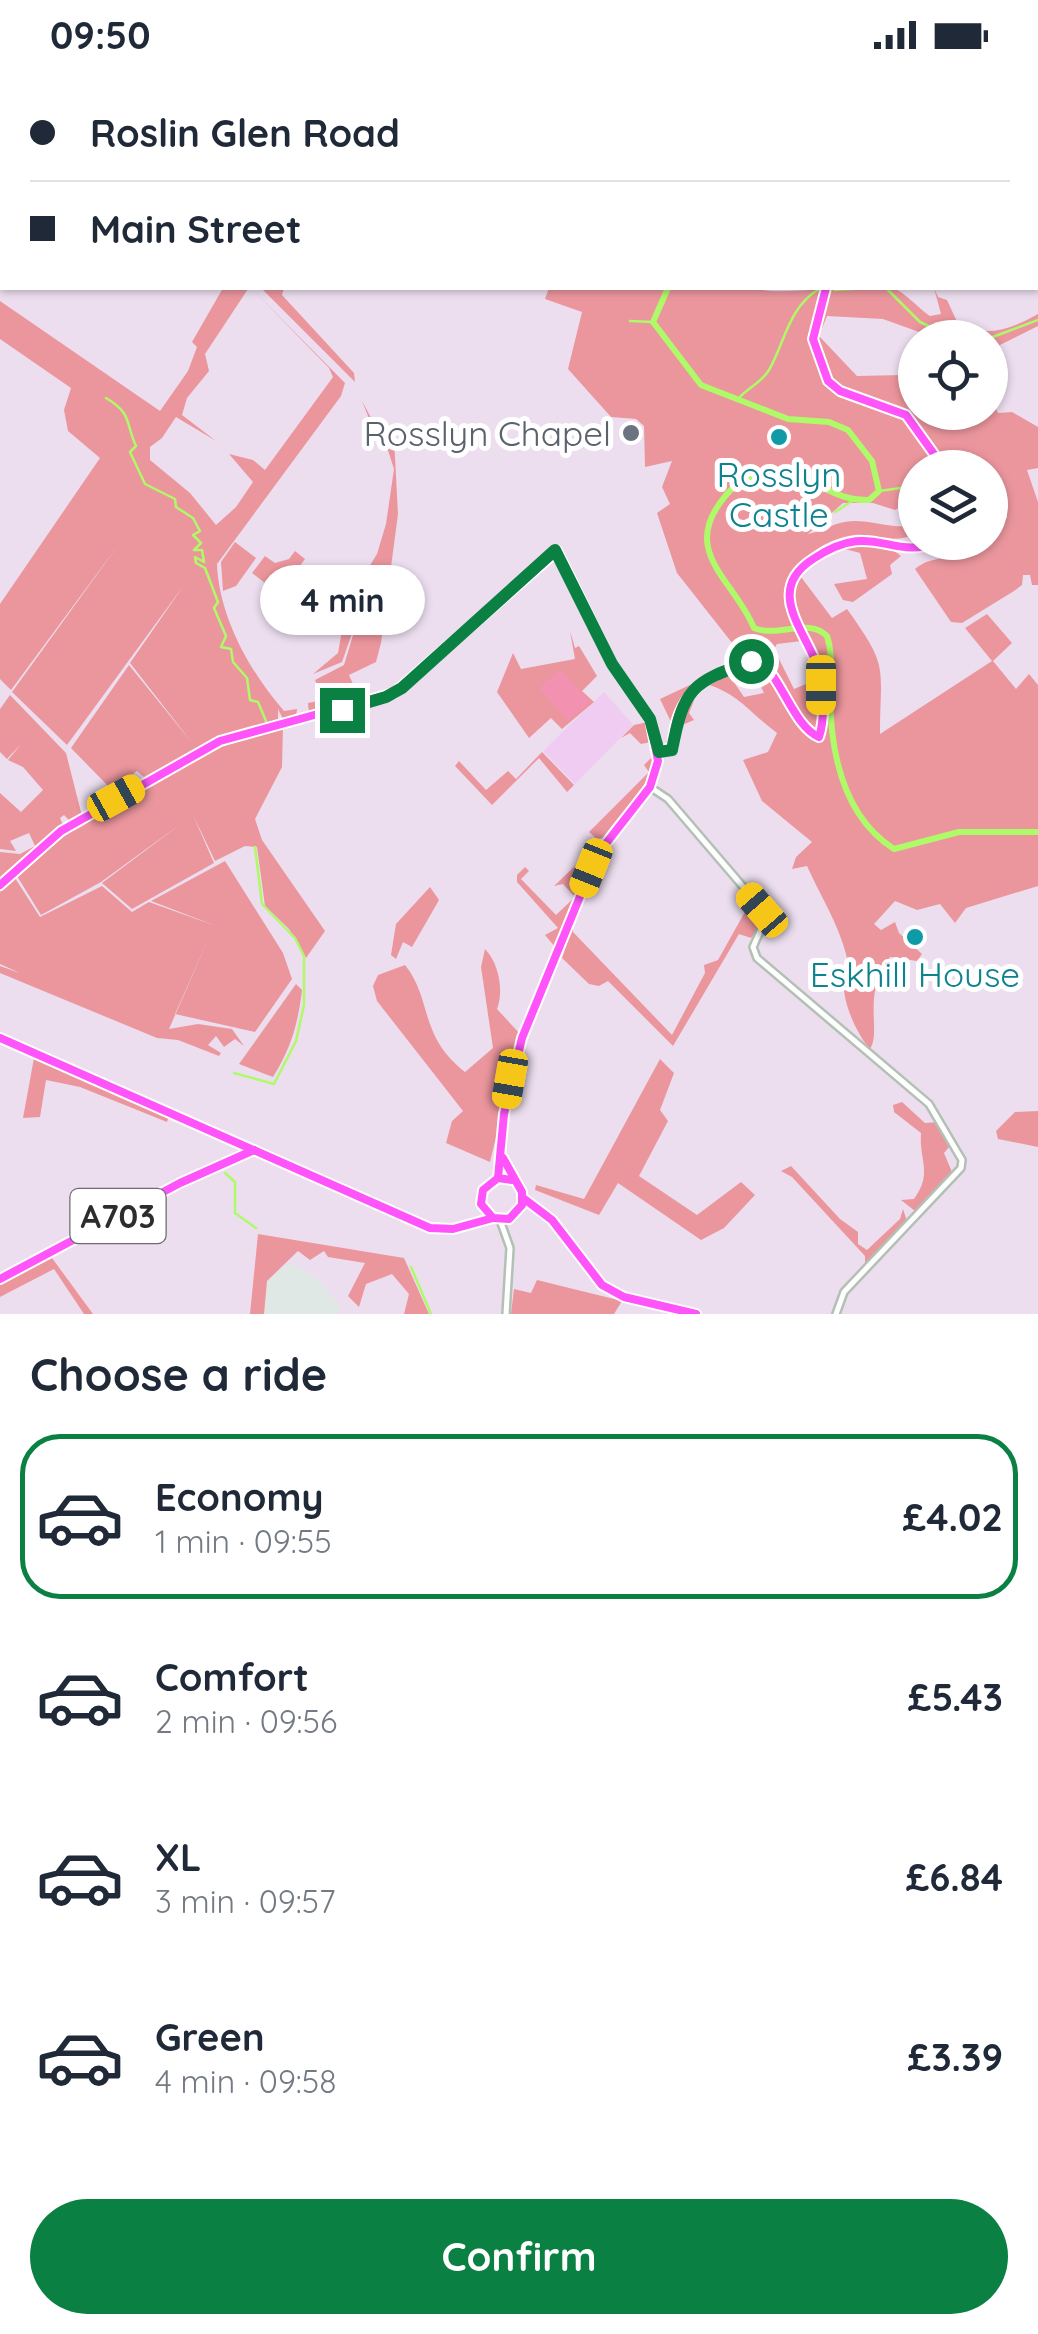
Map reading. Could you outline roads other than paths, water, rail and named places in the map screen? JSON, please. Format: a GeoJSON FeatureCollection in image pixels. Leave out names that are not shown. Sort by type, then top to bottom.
{"type":"FeatureCollection","features":[{"type":"Feature","properties":{"kind":"main road"},"geometry":{"type":"LineString","coordinates":[[825,290],[812,339],[828,381],[840,392],[906,415],[931,450]]}},
{"type":"Feature","properties":{"kind":"main road"},"geometry":{"type":"LineString","coordinates":[[659,752],[672,750],[675,719],[695,686],[756,660],[766,666],[794,710],[819,737],[820,676],[794,620],[788,597],[791,579],[801,566],[839,542],[857,538],[898,544]]}},
{"type":"Feature","properties":{"kind":"main road"},"geometry":{"type":"LineString","coordinates":[[0,886],[61,831],[231,737],[390,695],[557,550],[612,664],[650,719],[659,752],[650,787],[603,844],[557,951],[510,1079],[498,1178],[483,1190],[483,1208],[496,1219]]}},
{"type":"Feature","properties":{"kind":"main road"},"geometry":{"type":"LineString","coordinates":[[0,1038],[420,1223],[453,1228],[517,1214],[544,1214]]}},
{"type":"Feature","properties":{"kind":"main road","name":"A703"},"geometry":{"type":"LineString","coordinates":[[0,1280],[180,1183],[254,1150]]}},
{"type":"Feature","properties":{"kind":"main road"},"geometry":{"type":"LineString","coordinates":[[501,1154],[523,1198],[544,1214],[602,1285],[624,1296],[692,1313]]}},
{"type":"Feature","properties":{"kind":"main road"},"geometry":{"type":"LineString","coordinates":[[498,1178],[512,1180]]}},
{"type":"Feature","properties":{"kind":"main road"},"geometry":{"type":"LineString","coordinates":[[517,1214],[523,1198]]}},
{"type":"Feature","properties":{"kind":"main road"},"geometry":{"type":"LineString","coordinates":[[420,1223],[459,1223],[483,1208]]}},
{"type":"Feature","properties":{"kind":"street"},"geometry":{"type":"LineString","coordinates":[[650,787],[668,799],[762,910],[764,925],[753,947],[757,958],[929,1104],[962,1160],[961,1168],[844,1292],[836,1314]]}},
{"type":"Feature","properties":{"kind":"street"},"geometry":{"type":"LineString","coordinates":[[506,1314],[508,1233],[517,1214]]}},
{"type":"Feature","properties":{"kind":"street"},"geometry":{"type":"LineString","coordinates":[[496,1219],[508,1233]]}},
{"type":"Feature","properties":{"kind":"waterway"},"geometry":{"type":"LineString","coordinates":[[667,290],[653,322],[701,385],[788,419],[829,422],[848,430],[872,461],[879,491],[869,500],[837,494],[790,475],[763,474],[747,479],[727,494],[713,514],[707,532],[714,564],[754,628],[811,628],[827,636],[833,741],[844,783],[863,820],[894,849],[959,832],[1038,832]]}},
{"type":"Feature","properties":{"kind":"waterway"},"geometry":{"type":"LineString","coordinates":[[739,398],[766,374],[800,306],[818,290]]}},
{"type":"Feature","properties":{"kind":"waterway"},"geometry":{"type":"LineString","coordinates":[[888,290],[918,320]]}},
{"type":"Feature","properties":{"kind":"waterway"},"geometry":{"type":"LineString","coordinates":[[1008,331],[1038,320]]}},
{"type":"Feature","properties":{"kind":"waterway"},"geometry":{"type":"LineString","coordinates":[[630,321],[653,322]]}},
{"type":"Feature","properties":{"kind":"waterway"},"geometry":{"type":"LineString","coordinates":[[106,398],[127,419],[136,446],[130,452],[145,484],[175,499],[176,507],[193,518],[200,531],[193,535],[201,543],[194,550],[202,550],[204,562],[195,557],[196,563],[205,568],[218,602],[214,608],[226,636],[221,647],[231,649],[233,662],[247,678],[250,700],[258,702],[266,721]]}},
{"type":"Feature","properties":{"kind":"waterway"},"geometry":{"type":"LineString","coordinates":[[879,491],[898,488]]}},
{"type":"Feature","properties":{"kind":"waterway"},"geometry":{"type":"LineString","coordinates":[[835,512],[852,501]]}},
{"type":"Feature","properties":{"kind":"waterway"},"geometry":{"type":"LineString","coordinates":[[234,1073],[274,1084],[296,1041],[304,1005],[304,956],[295,938],[262,904],[255,847]]}},
{"type":"Feature","properties":{"kind":"waterway"},"geometry":{"type":"LineString","coordinates":[[225,1173],[235,1182],[235,1213],[256,1228]]}},
{"type":"Feature","properties":{"kind":"waterway"},"geometry":{"type":"LineString","coordinates":[[411,1267],[431,1314]]}},
{"type":"Feature","properties":{"kind":"place","name":"Rosslyn Chapel"},"geometry":{"type":"Point","coordinates":[631,433]}},
{"type":"Feature","properties":{"kind":"place","name":"Rosslyn Castle"},"geometry":{"type":"Point","coordinates":[779,437]}},
{"type":"Feature","properties":{"kind":"place","name":"Eskhill House"},"geometry":{"type":"Point","coordinates":[915,937]}}]}
